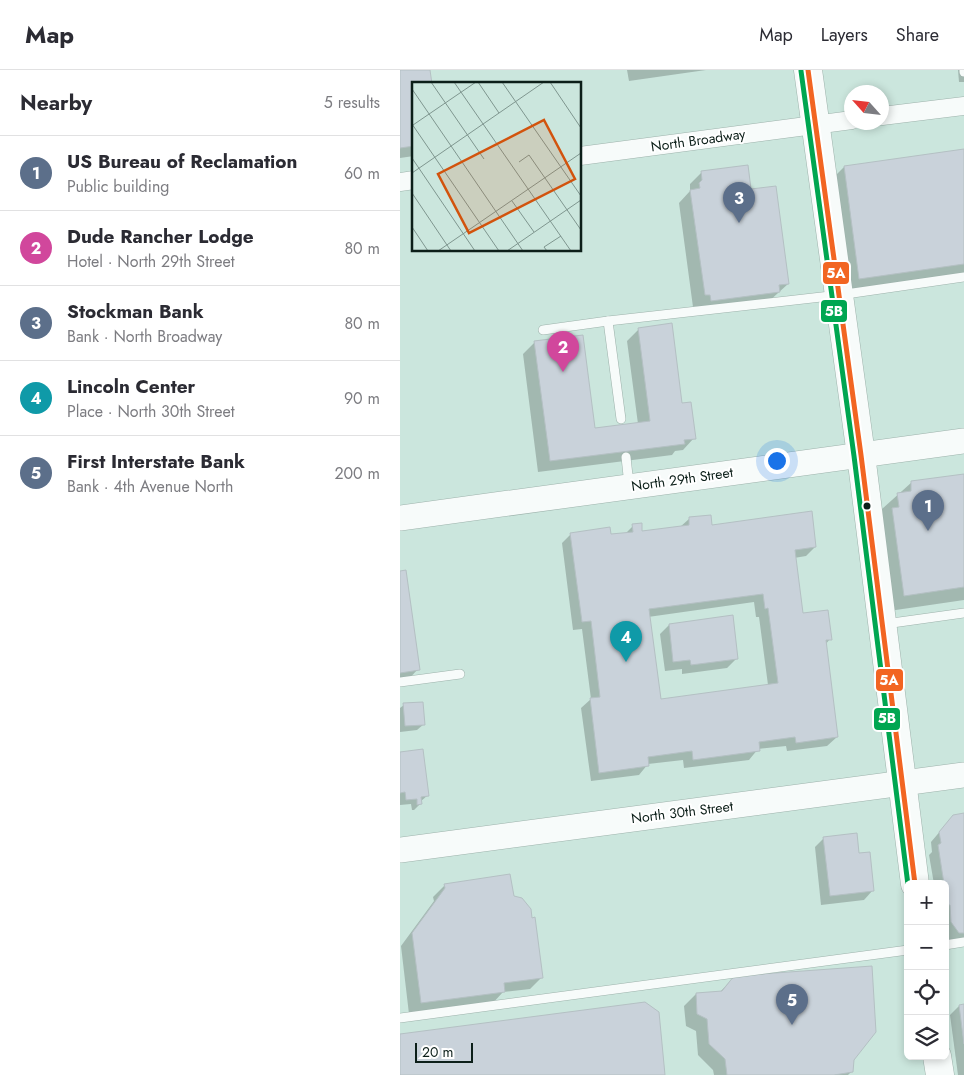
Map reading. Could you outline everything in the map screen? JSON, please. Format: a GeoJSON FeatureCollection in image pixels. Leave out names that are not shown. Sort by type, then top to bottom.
{"type":"FeatureCollection","features":[{"type":"Feature","properties":{"kind":"main road"},"geometry":{"type":"LineString","coordinates":[[808,70],[861,455],[914,880]]}},
{"type":"Feature","properties":{"kind":"main road"},"geometry":{"type":"LineString","coordinates":[[938,1060],[940,1075]]}},
{"type":"Feature","properties":{"kind":"street"},"geometry":{"type":"LineString","coordinates":[[889,115],[964,106]]}},
{"type":"Feature","properties":{"kind":"street","name":"North Broadway"},"geometry":{"type":"LineString","coordinates":[[581,156],[844,121]]}},
{"type":"Feature","properties":{"kind":"street","name":"North 29th Street"},"geometry":{"type":"LineString","coordinates":[[400,518],[964,441]]}},
{"type":"Feature","properties":{"kind":"street","name":"North 30th Street"},"geometry":{"type":"LineString","coordinates":[[400,850],[964,775]]}},
{"type":"Feature","properties":{"kind":"lane"},"geometry":{"type":"LineString","coordinates":[[543,330],[839,295],[964,277]]}},
{"type":"Feature","properties":{"kind":"lane"},"geometry":{"type":"LineString","coordinates":[[608,321],[621,419]]}},
{"type":"Feature","properties":{"kind":"lane"},"geometry":{"type":"LineString","coordinates":[[626,458],[629,486]]}},
{"type":"Feature","properties":{"kind":"lane"},"geometry":{"type":"LineString","coordinates":[[882,624],[964,613]]}},
{"type":"Feature","properties":{"kind":"lane"},"geometry":{"type":"LineString","coordinates":[[400,682],[460,674]]}},
{"type":"Feature","properties":{"kind":"lane"},"geometry":{"type":"LineString","coordinates":[[949,944],[964,942]]}},
{"type":"Feature","properties":{"kind":"lane"},"geometry":{"type":"LineString","coordinates":[[400,1018],[904,951]]}},
{"type":"Feature","properties":{"kind":"building"},"geometry":{"type":"Polygon","coordinates":[[[400,70],[430,70],[432,82],[412,82],[412,146],[400,148],[400,70]]]}},
{"type":"Feature","properties":{"kind":"building"},"geometry":{"type":"Polygon","coordinates":[[[964,149],[964,264],[859,279],[844,166],[964,149]]]}},
{"type":"Feature","properties":{"kind":"building"},"geometry":{"type":"Polygon","coordinates":[[[748,165],[751,189],[776,186],[789,284],[779,285],[780,292],[711,301],[710,295],[705,295],[690,190],[700,188],[699,183],[702,180],[701,171],[748,165]]]}},
{"type":"Feature","properties":{"kind":"building"},"geometry":{"type":"Polygon","coordinates":[[[672,323],[682,403],[691,402],[696,439],[684,440],[685,444],[550,461],[534,341],[583,335],[595,428],[650,421],[638,328],[672,323]]]}},
{"type":"Feature","properties":{"kind":"building"},"geometry":{"type":"Polygon","coordinates":[[[964,474],[964,587],[904,596],[892,508],[899,507],[897,493],[911,491],[911,481],[964,474]]]}},
{"type":"Feature","properties":{"kind":"building"},"geometry":{"type":"Polygon","coordinates":[[[812,511],[816,547],[795,550],[803,613],[828,610],[832,640],[826,640],[838,737],[796,743],[795,737],[759,742],[760,751],[693,760],[692,751],[648,757],[649,766],[599,773],[590,698],[600,697],[591,621],[582,622],[570,533],[610,527],[611,534],[633,532],[632,524],[642,523],[642,531],[689,525],[689,517],[711,515],[712,525],[812,511]],[[763,594],[649,609],[661,699],[778,683],[768,608],[765,609],[763,594]]]}},
{"type":"Feature","properties":{"kind":"building"},"geometry":{"type":"Polygon","coordinates":[[[406,570],[420,670],[400,673],[400,571],[406,570]]]}},
{"type":"Feature","properties":{"kind":"building"},"geometry":{"type":"Polygon","coordinates":[[[733,615],[738,659],[691,665],[690,660],[673,662],[669,624],[733,615]]]}},
{"type":"Feature","properties":{"kind":"building"},"geometry":{"type":"Polygon","coordinates":[[[423,702],[425,725],[405,726],[403,703],[423,702]]]}},
{"type":"Feature","properties":{"kind":"building"},"geometry":{"type":"Polygon","coordinates":[[[423,749],[429,796],[421,797],[422,804],[417,805],[417,799],[406,800],[405,792],[400,793],[400,752],[423,749]]]}},
{"type":"Feature","properties":{"kind":"building"},"geometry":{"type":"Polygon","coordinates":[[[964,813],[964,933],[959,933],[951,922],[949,880],[943,880],[938,845],[941,843],[939,832],[953,815],[964,813]]]}},
{"type":"Feature","properties":{"kind":"building"},"geometry":{"type":"Polygon","coordinates":[[[857,833],[859,853],[870,852],[874,891],[830,896],[823,837],[857,833]]]}},
{"type":"Feature","properties":{"kind":"building"},"geometry":{"type":"Polygon","coordinates":[[[510,874],[514,896],[522,898],[531,909],[532,918],[535,917],[543,978],[504,983],[505,992],[421,1003],[412,933],[445,888],[444,884],[510,874]]]}},
{"type":"Feature","properties":{"kind":"building"},"geometry":{"type":"Polygon","coordinates":[[[872,966],[876,1032],[854,1060],[853,1072],[834,1075],[727,1075],[725,1059],[709,1044],[707,1019],[697,1014],[696,993],[722,991],[734,976],[872,966]]]}},
{"type":"Feature","properties":{"kind":"building"},"geometry":{"type":"Polygon","coordinates":[[[645,1002],[659,1012],[665,1075],[400,1075],[400,1034],[645,1002]]]}},
{"type":"Feature","properties":{"kind":"building"},"geometry":{"type":"Polygon","coordinates":[[[964,1004],[964,1044],[959,1005],[964,1004]]]}},
{"type":"Feature","properties":{"kind":"transit line","name":"5A"},"geometry":{"type":"LineString","coordinates":[[808,70],[861,455],[914,880]]}},
{"type":"Feature","properties":{"kind":"transit line","name":"5B"},"geometry":{"type":"LineString","coordinates":[[801,71],[854,456],[907,880]]}},
{"type":"Feature","properties":{"kind":"place","name":"Stockman Bank"},"geometry":{"type":"Point","coordinates":[739,223]}},
{"type":"Feature","properties":{"kind":"place","name":"Dude Rancher Lodge"},"geometry":{"type":"Point","coordinates":[563,372]}},
{"type":"Feature","properties":{"kind":"place","name":"US Bureau of Reclamation"},"geometry":{"type":"Point","coordinates":[928,531]}},
{"type":"Feature","properties":{"kind":"place","name":"Lincoln Center"},"geometry":{"type":"Point","coordinates":[626,662]}},
{"type":"Feature","properties":{"kind":"place","name":"First Interstate Bank"},"geometry":{"type":"Point","coordinates":[792,1025]}}]}
